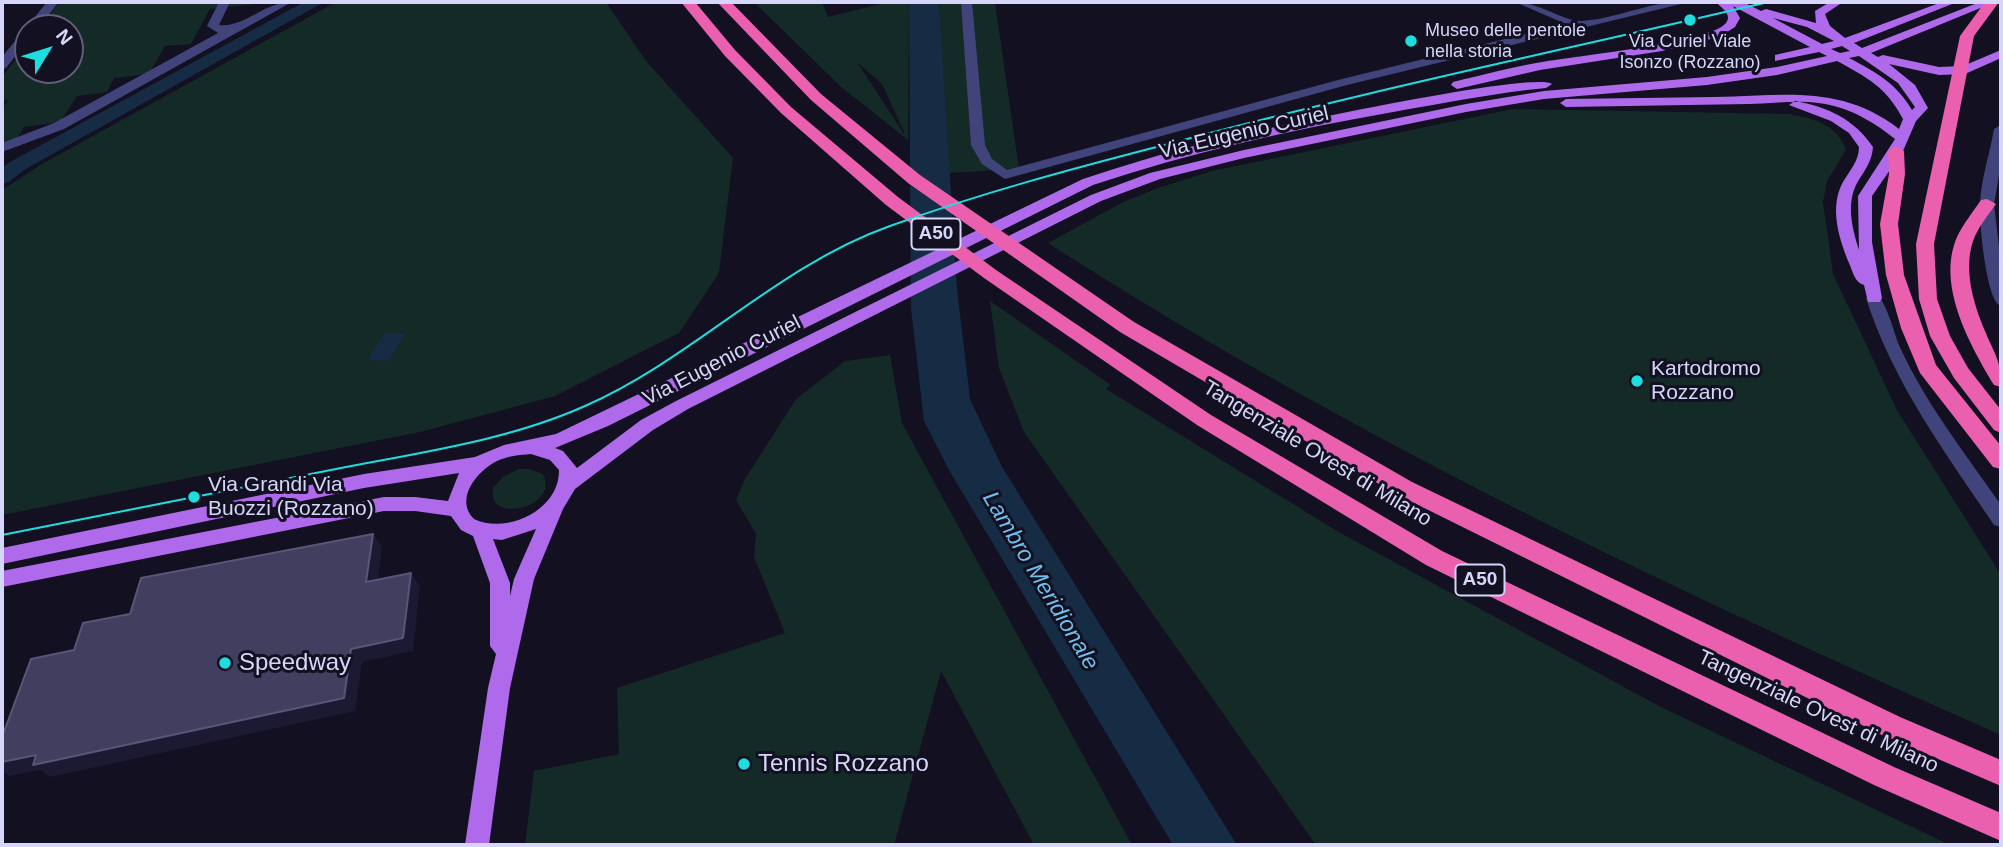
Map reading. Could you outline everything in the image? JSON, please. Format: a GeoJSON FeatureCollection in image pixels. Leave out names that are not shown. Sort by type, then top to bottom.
{"type":"FeatureCollection","features":[{"type":"Feature","properties":{"kind":"highway","name":"Tangenziale Ovest di Milano"},"geometry":{"type":"LineString","coordinates":[[688,2],[730,53],[786,110],[892,201],[990,274],[1204,420],[1434,558],[1885,776],[2001,827]]}},
{"type":"Feature","properties":{"kind":"highway","name":"Tangenziale Ovest di Milano"},"geometry":{"type":"LineString","coordinates":[[724,2],[816,97],[914,179],[1127,327],[1404,488],[1891,726],[2001,773]]}},
{"type":"Feature","properties":{"kind":"highway"},"geometry":{"type":"LineString","coordinates":[[1991,2],[1967,36],[1925,244],[1928,299],[1940,336],[1961,373],[2001,425]]}},
{"type":"Feature","properties":{"kind":"highway"},"geometry":{"type":"LineString","coordinates":[[1899,144],[1889,224],[1895,275],[1910,328],[1927,368],[2001,461]]}},
{"type":"Feature","properties":{"kind":"highway"},"geometry":{"type":"LineString","coordinates":[[1987,204],[1965,239],[1961,277],[1970,319],[1988,360],[2001,380]]}},
{"type":"Feature","properties":{"kind":"main road"},"geometry":{"type":"LineString","coordinates":[[1340,116],[1390,101],[1540,66],[1662,47],[1715,34],[1731,25],[1734,18],[1732,10],[1721,2]]}},
{"type":"Feature","properties":{"kind":"main road"},"geometry":{"type":"LineString","coordinates":[[1833,36],[1820,21],[1819,13],[1838,2]]}},
{"type":"Feature","properties":{"kind":"main road","name":"Via Eugenio Curiel"},"geometry":{"type":"LineString","coordinates":[[531,447],[560,440],[601,421],[1024,212],[1088,182],[1139,164],[1340,116],[1469,93],[1530,85],[1695,72],[1858,44],[1951,2]]}},
{"type":"Feature","properties":{"kind":"main road","name":"Via Eugenio Curiel"},"geometry":{"type":"LineString","coordinates":[[571,483],[647,425],[848,321],[1096,198],[1155,176],[1199,164],[1466,108],[1566,92],[1707,80],[1813,64],[1879,48],[1991,2]]}},
{"type":"Feature","properties":{"kind":"main road"},"geometry":{"type":"LineString","coordinates":[[1740,4],[1791,18],[1904,65],[1939,71],[1965,70],[2001,54]]}},
{"type":"Feature","properties":{"kind":"main road"},"geometry":{"type":"LineString","coordinates":[[1740,4],[1877,78],[1897,95],[1910,120]]}},
{"type":"Feature","properties":{"kind":"main road"},"geometry":{"type":"LineString","coordinates":[[1858,44],[1914,89],[1922,108],[1910,120],[1899,144],[1865,196],[1865,242],[1874,298]]}},
{"type":"Feature","properties":{"kind":"main road"},"geometry":{"type":"LineString","coordinates":[[1517,100],[1567,103],[1760,100],[1781,96],[1809,96],[1864,111],[1899,144]]}},
{"type":"Feature","properties":{"kind":"main road"},"geometry":{"type":"LineString","coordinates":[[1760,100],[1808,108],[1829,115],[1851,128],[1864,143],[1867,152],[1847,188],[1843,203],[1848,239],[1874,298]]}},
{"type":"Feature","properties":{"kind":"main road"},"geometry":{"type":"LineString","coordinates":[[477,845],[499,688],[524,579],[554,510],[571,483],[569,468],[561,457],[548,450],[531,447],[497,454],[481,463],[460,486],[455,498],[462,520],[481,531],[507,532],[533,524],[554,510]]}},
{"type":"Feature","properties":{"kind":"main road"},"geometry":{"type":"LineString","coordinates":[[2,556],[364,481],[481,463]]}},
{"type":"Feature","properties":{"kind":"main road"},"geometry":{"type":"LineString","coordinates":[[2,579],[384,504],[415,504],[457,510]]}},
{"type":"Feature","properties":{"kind":"main road"},"geometry":{"type":"LineString","coordinates":[[481,531],[500,583],[502,604],[499,688]]}},
{"type":"Feature","properties":{"kind":"street"},"geometry":{"type":"LineString","coordinates":[[224,2],[213,26],[222,30],[239,26]]}},
{"type":"Feature","properties":{"kind":"street"},"geometry":{"type":"LineString","coordinates":[[2,148],[59,126],[286,2]]}},
{"type":"Feature","properties":{"kind":"street"},"geometry":{"type":"LineString","coordinates":[[966,2],[978,145],[987,161],[1005,175],[1576,24],[1683,2]]}},
{"type":"Feature","properties":{"kind":"street"},"geometry":{"type":"LineString","coordinates":[[1520,2],[1576,24]]}},
{"type":"Feature","properties":{"kind":"street"},"geometry":{"type":"LineString","coordinates":[[2,65],[14,50]]}},
{"type":"Feature","properties":{"kind":"street"},"geometry":{"type":"LineString","coordinates":[[2001,129],[1987,204],[1996,285],[2001,301]]}},
{"type":"Feature","properties":{"kind":"street"},"geometry":{"type":"LineString","coordinates":[[1874,298],[1879,318],[1904,375],[2001,520]]}},
{"type":"Feature","properties":{"kind":"green space"},"geometry":{"type":"Polygon","coordinates":[[[60,2],[273,2],[210,9],[191,44],[165,46],[149,74],[114,78],[107,92],[77,96],[60,122],[24,127],[16,141],[2,143],[2,109],[8,100],[2,101],[2,77],[14,61],[14,84],[84,84],[84,14],[51,14],[60,2]]]}},
{"type":"Feature","properties":{"kind":"green space"},"geometry":{"type":"Polygon","coordinates":[[[336,2],[606,2],[646,61],[733,158],[719,273],[679,333],[555,396],[420,432],[2,515],[2,190],[42,164],[336,2]]]}},
{"type":"Feature","properties":{"kind":"green space"},"geometry":{"type":"Polygon","coordinates":[[[754,2],[822,2],[828,17],[880,4],[879,2],[909,2],[908,140],[840,86],[754,2]],[[857,62],[905,134],[882,84],[857,62]]]}},
{"type":"Feature","properties":{"kind":"green space"},"geometry":{"type":"Polygon","coordinates":[[[939,2],[995,2],[1019,169],[949,173],[939,2]]]}},
{"type":"Feature","properties":{"kind":"green space","name":"Kartodromo Rozzano"},"geometry":{"type":"Polygon","coordinates":[[[1513,109],[1790,114],[1824,124],[1837,134],[1846,150],[1827,181],[1823,202],[1833,274],[1897,410],[2001,575],[2001,735],[1755,624],[1515,508],[1279,382],[1048,243],[1123,202],[1212,171],[1513,109]]]}},
{"type":"Feature","properties":{"kind":"green space"},"geometry":{"type":"Polygon","coordinates":[[[990,301],[1111,385],[1106,389],[1337,531],[1659,706],[1950,845],[1316,845],[1024,432],[999,368],[990,301]]]}},
{"type":"Feature","properties":{"kind":"green space"},"geometry":{"type":"Polygon","coordinates":[[[890,355],[902,423],[1132,845],[1034,845],[941,671],[894,845],[525,845],[534,771],[619,754],[617,688],[785,633],[754,557],[756,534],[736,500],[745,479],[796,399],[845,361],[890,355]]]}},
{"type":"Feature","properties":{"kind":"green space"},"geometry":{"type":"Polygon","coordinates":[[[519,469],[543,474],[546,486],[542,495],[522,508],[500,506],[494,500],[493,488],[503,477],[519,469]]]}},
{"type":"Feature","properties":{"kind":"water","name":"Lambro Meridionale"},"geometry":{"type":"Polygon","coordinates":[[[909,2],[939,2],[957,289],[970,399],[1002,467],[1237,845],[1173,845],[949,470],[924,421],[911,308],[909,2]]]}},
{"type":"Feature","properties":{"kind":"water"},"geometry":{"type":"Polygon","coordinates":[[[385,333],[405,334],[388,361],[368,360],[385,333]]]}},
{"type":"Feature","properties":{"kind":"building","name":"Speedway"},"geometry":{"type":"Polygon","coordinates":[[[373,534],[366,582],[411,573],[403,638],[351,649],[344,698],[33,765],[36,755],[2,762],[2,737],[31,659],[74,650],[83,623],[130,614],[141,578],[373,534]]]}},
{"type":"Feature","properties":{"kind":"waterway"},"geometry":{"type":"LineString","coordinates":[[2,178],[17,166],[316,2]]}},
{"type":"Feature","properties":{"kind":"tram line"},"geometry":{"type":"LineString","coordinates":[[2,535],[434,450],[526,428],[585,406],[625,386],[810,264],[849,243],[924,214],[1063,172],[1242,125],[1768,2]]}},
{"type":"Feature","properties":{"kind":"place","name":"Via Curiel Viale Isonzo (Rozzano)"},"geometry":{"type":"Point","coordinates":[1690,20]}},
{"type":"Feature","properties":{"kind":"place","name":"Museo delle pentole nella storia"},"geometry":{"type":"Point","coordinates":[1411,41]}},
{"type":"Feature","properties":{"kind":"place","name":"Kartodromo Rozzano"},"geometry":{"type":"Point","coordinates":[1637,381]}},
{"type":"Feature","properties":{"kind":"place","name":"Via Grandi Via Buozzi (Rozzano)"},"geometry":{"type":"Point","coordinates":[194,497]}},
{"type":"Feature","properties":{"kind":"place","name":"Speedway"},"geometry":{"type":"Point","coordinates":[225,663]}},
{"type":"Feature","properties":{"kind":"place","name":"Tennis Rozzano"},"geometry":{"type":"Point","coordinates":[744,764]}}]}
